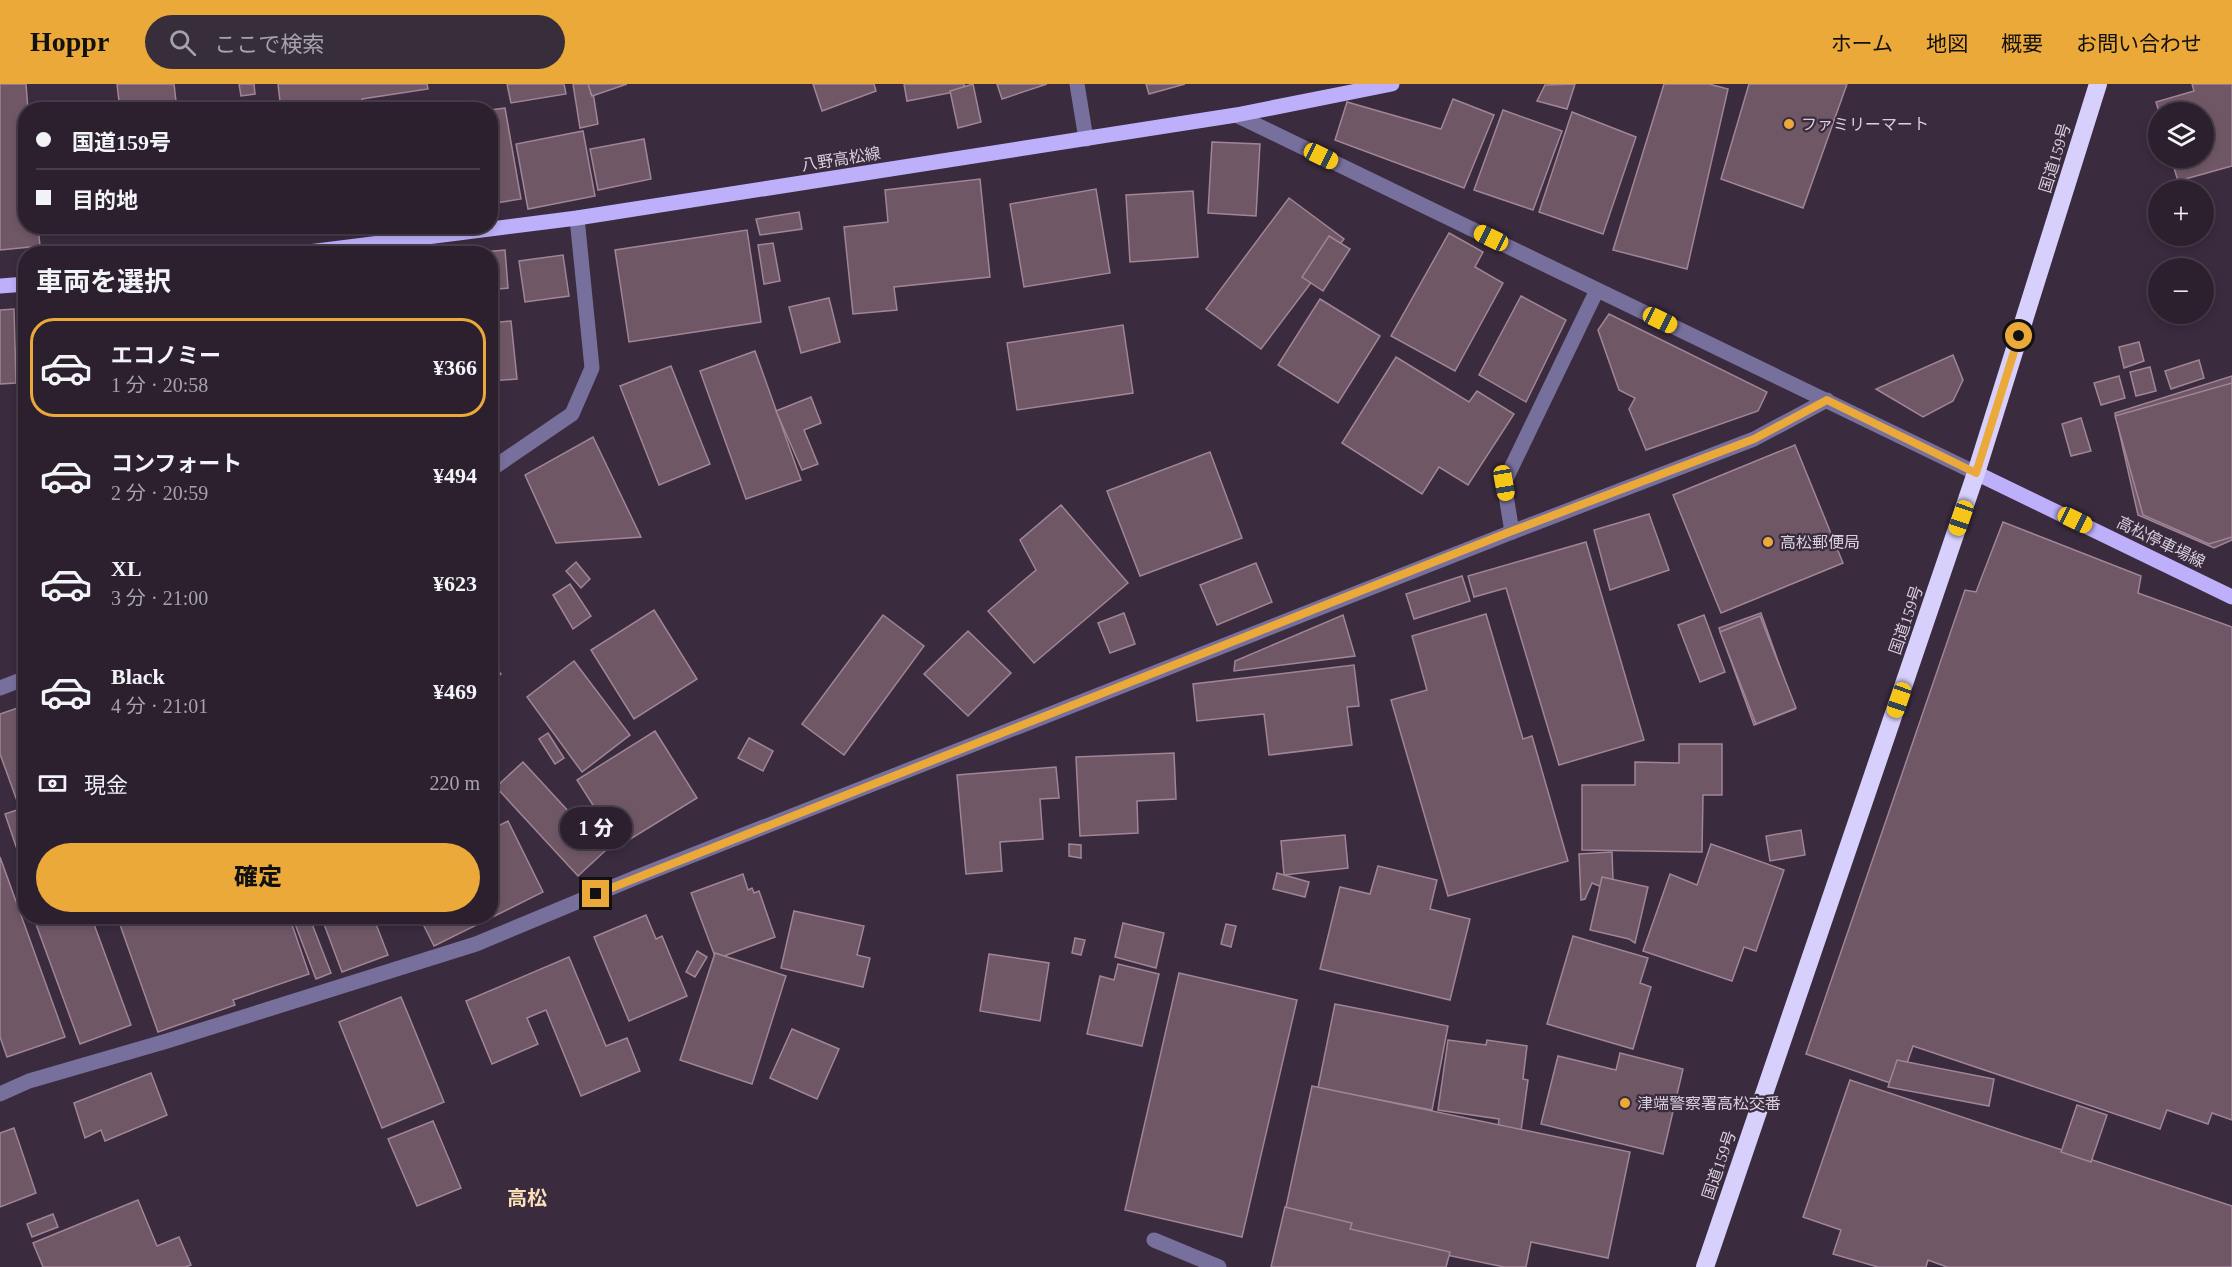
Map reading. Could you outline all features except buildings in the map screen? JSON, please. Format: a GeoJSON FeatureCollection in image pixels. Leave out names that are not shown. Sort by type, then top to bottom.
{"type":"FeatureCollection","features":[{"type":"Feature","properties":{"kind":"highway","name":"国道159号"},"geometry":{"type":"LineString","coordinates":[[1705,1267],[1976,473],[2098,84]]}},
{"type":"Feature","properties":{"kind":"main road","name":"八野高松線"},"geometry":{"type":"LineString","coordinates":[[498,228],[577,218],[1236,115],[1392,84]]}},
{"type":"Feature","properties":{"kind":"main road","name":"八野高松線"},"geometry":{"type":"LineString","coordinates":[[356,246],[451,234]]}},
{"type":"Feature","properties":{"kind":"main road"},"geometry":{"type":"LineString","coordinates":[[0,286],[18,285]]}},
{"type":"Feature","properties":{"kind":"main road","name":"高松停車場線"},"geometry":{"type":"LineString","coordinates":[[1976,473],[2232,597]]}},
{"type":"Feature","properties":{"kind":"street"},"geometry":{"type":"LineString","coordinates":[[1077,84],[1086,139]]}},
{"type":"Feature","properties":{"kind":"street"},"geometry":{"type":"LineString","coordinates":[[1236,115],[1976,473]]}},
{"type":"Feature","properties":{"kind":"street"},"geometry":{"type":"LineString","coordinates":[[498,465],[572,414],[592,368],[577,218]]}},
{"type":"Feature","properties":{"kind":"street"},"geometry":{"type":"LineString","coordinates":[[1512,531],[1504,483],[1597,290]]}},
{"type":"Feature","properties":{"kind":"street"},"geometry":{"type":"LineString","coordinates":[[0,1094],[29,1081],[167,1041],[476,944],[648,873],[1512,531],[1754,439],[1827,400]]}},
{"type":"Feature","properties":{"kind":"street"},"geometry":{"type":"LineString","coordinates":[[0,688],[18,681]]}},
{"type":"Feature","properties":{"kind":"street"},"geometry":{"type":"LineString","coordinates":[[1154,1240],[1219,1267]]}},
{"type":"Feature","properties":{"kind":"place","name":"ファミリーマート"},"geometry":{"type":"Point","coordinates":[1789,124]}},
{"type":"Feature","properties":{"kind":"place","name":"高松郵便局"},"geometry":{"type":"Point","coordinates":[1768,542]}},
{"type":"Feature","properties":{"kind":"place","name":"津端警察署高松交番"},"geometry":{"type":"Point","coordinates":[1625,1103]}},
{"type":"Feature","properties":{"kind":"district","name":"高松"},"geometry":{"type":"Point","coordinates":[527,1198]}},
{"type":"Feature","properties":{"kind":"route"},"geometry":{"type":"LineString","coordinates":[[596,894],[1512,531],[1754,439],[1827,400],[1976,473],[2019,336]]}}]}
